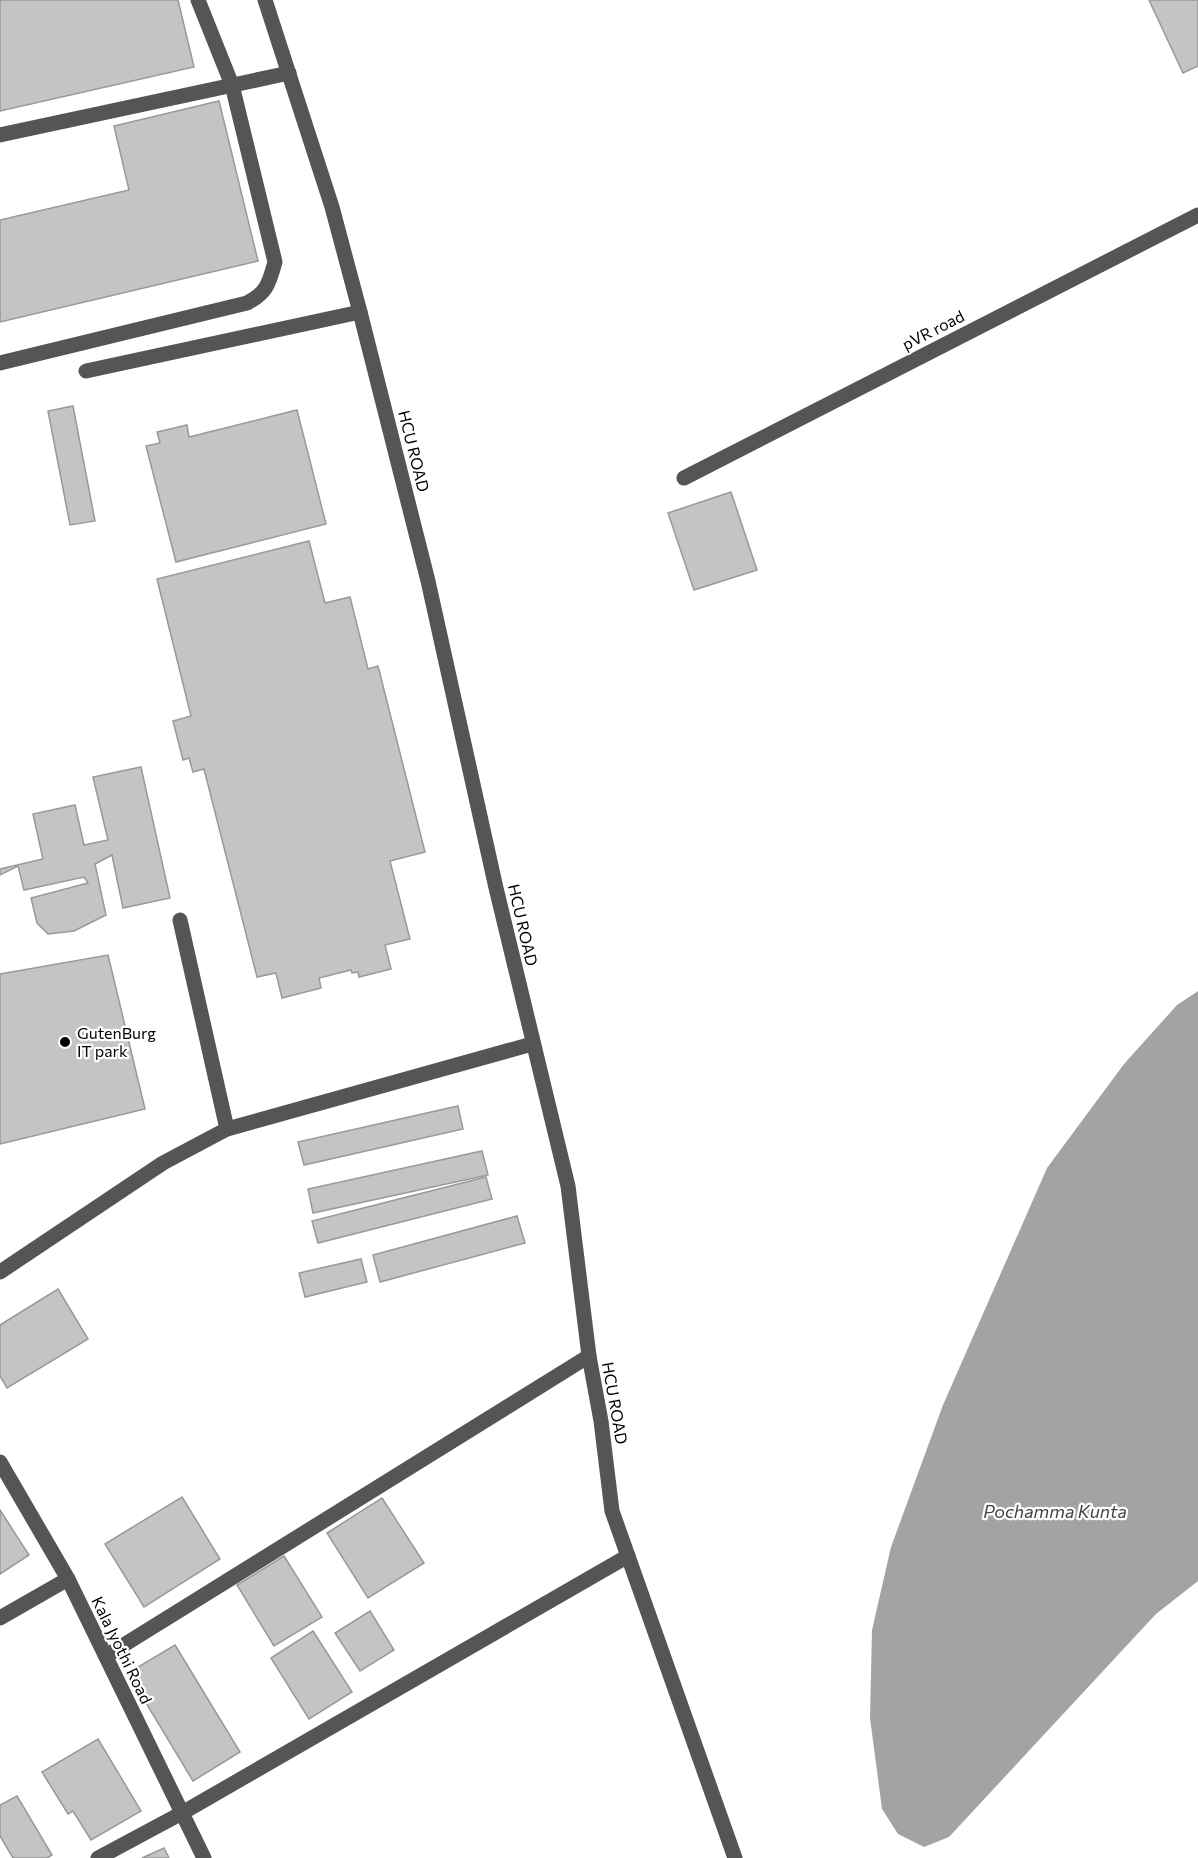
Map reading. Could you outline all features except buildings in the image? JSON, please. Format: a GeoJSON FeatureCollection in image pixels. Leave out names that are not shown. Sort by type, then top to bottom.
{"type":"FeatureCollection","features":[{"type":"Feature","properties":{"kind":"street"},"geometry":{"type":"LineString","coordinates":[[0,363],[247,303],[261,296],[270,280],[275,262],[232,85],[198,0]]}},
{"type":"Feature","properties":{"kind":"street","name":"HCU ROAD"},"geometry":{"type":"LineString","coordinates":[[265,0],[332,207],[360,312],[428,581],[532,1044],[567,1186],[612,1511],[735,1858]]}},
{"type":"Feature","properties":{"kind":"street"},"geometry":{"type":"LineString","coordinates":[[0,135],[289,73]]}},
{"type":"Feature","properties":{"kind":"street","name":"pVR road"},"geometry":{"type":"LineString","coordinates":[[684,478],[1198,215]]}},
{"type":"Feature","properties":{"kind":"street"},"geometry":{"type":"LineString","coordinates":[[86,371],[360,312]]}},
{"type":"Feature","properties":{"kind":"street"},"geometry":{"type":"LineString","coordinates":[[180,920],[208,1033],[227,1129]]}},
{"type":"Feature","properties":{"kind":"street"},"geometry":{"type":"LineString","coordinates":[[0,1272],[163,1163],[227,1129],[532,1044]]}},
{"type":"Feature","properties":{"kind":"street"},"geometry":{"type":"LineString","coordinates":[[105,1656],[589,1356]]}},
{"type":"Feature","properties":{"kind":"street","name":"Kala Jyothi Road"},"geometry":{"type":"LineString","coordinates":[[0,1461],[68,1579],[204,1858]]}},
{"type":"Feature","properties":{"kind":"street"},"geometry":{"type":"LineString","coordinates":[[98,1858],[182,1813],[628,1556]]}},
{"type":"Feature","properties":{"kind":"street"},"geometry":{"type":"LineString","coordinates":[[0,1618],[68,1579]]}},
{"type":"Feature","properties":{"kind":"water","name":"Pochamma Kunta"},"geometry":{"type":"Polygon","coordinates":[[[1198,991],[1198,1581],[1156,1614],[949,1837],[924,1847],[898,1834],[882,1809],[870,1718],[872,1630],[891,1547],[943,1405],[1047,1168],[1124,1064],[1177,1005],[1198,991]]]}},
{"type":"Feature","properties":{"kind":"place","name":"GutenBurg IT park"},"geometry":{"type":"Point","coordinates":[65,1042]}}]}
